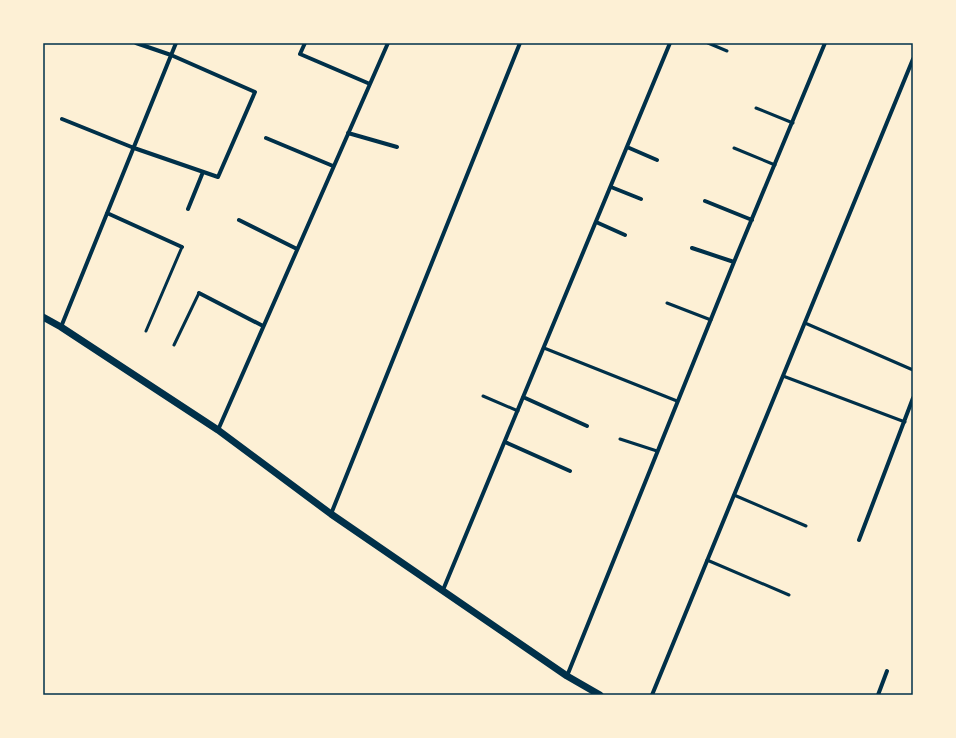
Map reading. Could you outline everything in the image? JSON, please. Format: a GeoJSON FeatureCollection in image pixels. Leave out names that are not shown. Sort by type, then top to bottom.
{"type":"FeatureCollection","features":[{"type":"Feature","properties":{"kind":"street"},"geometry":{"type":"LineString","coordinates":[[62,119],[134,148],[218,177],[255,92],[171,55],[136,43]]}},
{"type":"Feature","properties":{"kind":"street"},"geometry":{"type":"LineString","coordinates":[[61,327],[176,43]]}},
{"type":"Feature","properties":{"kind":"street"},"geometry":{"type":"LineString","coordinates":[[305,43],[300,54],[370,84]]}},
{"type":"Feature","properties":{"kind":"street"},"geometry":{"type":"LineString","coordinates":[[218,430],[388,43]]}},
{"type":"Feature","properties":{"kind":"street"},"geometry":{"type":"LineString","coordinates":[[331,514],[520,43]]}},
{"type":"Feature","properties":{"kind":"street"},"geometry":{"type":"LineString","coordinates":[[443,590],[670,43]]}},
{"type":"Feature","properties":{"kind":"street"},"geometry":{"type":"LineString","coordinates":[[567,676],[677,401],[825,43]]}},
{"type":"Feature","properties":{"kind":"street"},"geometry":{"type":"LineString","coordinates":[[652,695],[913,59]]}},
{"type":"Feature","properties":{"kind":"street"},"geometry":{"type":"LineString","coordinates":[[348,132],[397,147]]}},
{"type":"Feature","properties":{"kind":"street"},"geometry":{"type":"LineString","coordinates":[[266,138],[333,166]]}},
{"type":"Feature","properties":{"kind":"street"},"geometry":{"type":"LineString","coordinates":[[627,147],[657,160]]}},
{"type":"Feature","properties":{"kind":"street"},"geometry":{"type":"LineString","coordinates":[[188,209],[203,172]]}},
{"type":"Feature","properties":{"kind":"street"},"geometry":{"type":"LineString","coordinates":[[611,187],[641,199]]}},
{"type":"Feature","properties":{"kind":"street"},"geometry":{"type":"LineString","coordinates":[[706,201],[752,220]]}},
{"type":"Feature","properties":{"kind":"street"},"geometry":{"type":"LineString","coordinates":[[107,213],[182,247]]}},
{"type":"Feature","properties":{"kind":"street"},"geometry":{"type":"LineString","coordinates":[[239,220],[297,249]]}},
{"type":"Feature","properties":{"kind":"street"},"geometry":{"type":"LineString","coordinates":[[596,222],[625,235]]}},
{"type":"Feature","properties":{"kind":"street"},"geometry":{"type":"LineString","coordinates":[[692,248],[734,262]]}},
{"type":"Feature","properties":{"kind":"street"},"geometry":{"type":"LineString","coordinates":[[199,293],[263,326]]}},
{"type":"Feature","properties":{"kind":"street"},"geometry":{"type":"LineString","coordinates":[[43,312],[61,327]]}},
{"type":"Feature","properties":{"kind":"street"},"geometry":{"type":"LineString","coordinates":[[43,317],[61,327],[218,430],[331,514],[567,676],[600,695]]}},
{"type":"Feature","properties":{"kind":"street"},"geometry":{"type":"LineString","coordinates":[[524,397],[587,426]]}},
{"type":"Feature","properties":{"kind":"street"},"geometry":{"type":"LineString","coordinates":[[859,540],[913,398]]}},
{"type":"Feature","properties":{"kind":"street"},"geometry":{"type":"LineString","coordinates":[[504,442],[570,471]]}},
{"type":"Feature","properties":{"kind":"street"},"geometry":{"type":"LineString","coordinates":[[878,695],[887,671]]}},
{"type":"Feature","properties":{"kind":"lane"},"geometry":{"type":"LineString","coordinates":[[708,43],[727,51]]}},
{"type":"Feature","properties":{"kind":"lane"},"geometry":{"type":"LineString","coordinates":[[756,108],[792,123]]}},
{"type":"Feature","properties":{"kind":"lane"},"geometry":{"type":"LineString","coordinates":[[734,148],[775,165]]}},
{"type":"Feature","properties":{"kind":"lane"},"geometry":{"type":"LineString","coordinates":[[146,331],[182,247]]}},
{"type":"Feature","properties":{"kind":"lane"},"geometry":{"type":"LineString","coordinates":[[174,345],[199,293]]}},
{"type":"Feature","properties":{"kind":"lane"},"geometry":{"type":"LineString","coordinates":[[667,303],[711,320]]}},
{"type":"Feature","properties":{"kind":"lane"},"geometry":{"type":"LineString","coordinates":[[805,323],[913,370]]}},
{"type":"Feature","properties":{"kind":"lane"},"geometry":{"type":"LineString","coordinates":[[544,348],[677,401]]}},
{"type":"Feature","properties":{"kind":"lane"},"geometry":{"type":"LineString","coordinates":[[783,376],[905,422]]}},
{"type":"Feature","properties":{"kind":"lane"},"geometry":{"type":"LineString","coordinates":[[483,396],[518,411]]}},
{"type":"Feature","properties":{"kind":"lane"},"geometry":{"type":"LineString","coordinates":[[620,439],[657,452]]}},
{"type":"Feature","properties":{"kind":"lane"},"geometry":{"type":"LineString","coordinates":[[734,495],[806,526]]}},
{"type":"Feature","properties":{"kind":"lane"},"geometry":{"type":"LineString","coordinates":[[708,560],[789,595]]}}]}
